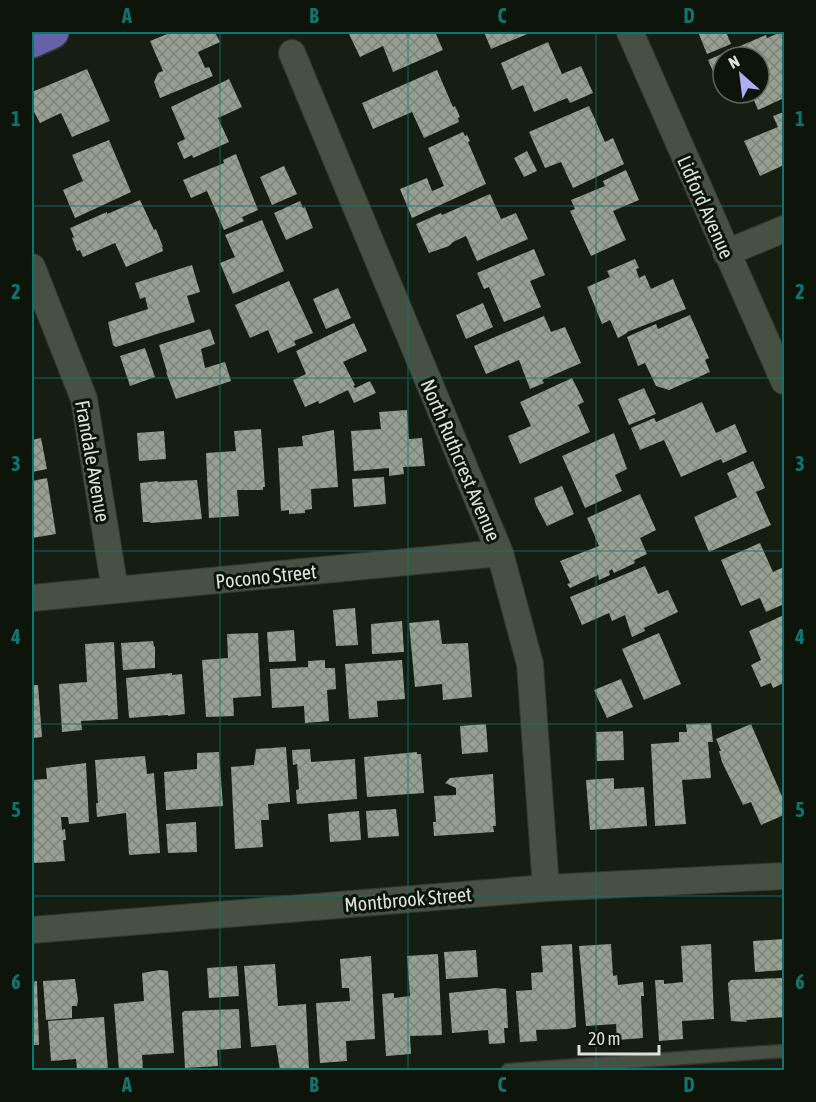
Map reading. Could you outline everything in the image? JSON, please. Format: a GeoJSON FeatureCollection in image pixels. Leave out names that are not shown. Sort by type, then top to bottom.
{"type":"FeatureCollection","features":[{"type":"Feature","properties":{"kind":"main road"},"geometry":{"type":"LineString","coordinates":[[32,40],[52,32]]}},
{"type":"Feature","properties":{"kind":"street","name":"Lidford Avenue"},"geometry":{"type":"LineString","coordinates":[[630,32],[784,381]]}},
{"type":"Feature","properties":{"kind":"street","name":"North Ruthcrest Avenue"},"geometry":{"type":"LineString","coordinates":[[292,53],[500,553],[530,664],[546,888]]}},
{"type":"Feature","properties":{"kind":"street"},"geometry":{"type":"LineString","coordinates":[[726,253],[784,229]]}},
{"type":"Feature","properties":{"kind":"street","name":"Frandale Avenue"},"geometry":{"type":"LineString","coordinates":[[32,267],[84,399],[115,590]]}},
{"type":"Feature","properties":{"kind":"street","name":"Pocono Street"},"geometry":{"type":"LineString","coordinates":[[32,598],[500,553]]}},
{"type":"Feature","properties":{"kind":"street","name":"Montbrook Street"},"geometry":{"type":"LineString","coordinates":[[32,930],[546,888],[784,876]]}},
{"type":"Feature","properties":{"kind":"lane"},"geometry":{"type":"LineString","coordinates":[[508,1071],[784,1051]]}},
{"type":"Feature","properties":{"kind":"building"},"geometry":{"type":"Polygon","coordinates":[[[172,32],[215,32],[220,42],[198,52],[205,68],[209,67],[213,76],[160,98],[154,82],[158,73],[163,71],[150,41],[172,32]]]}},
{"type":"Feature","properties":{"kind":"building"},"geometry":{"type":"Polygon","coordinates":[[[348,32],[435,32],[443,50],[393,72],[383,46],[360,57],[348,32]]]}},
{"type":"Feature","properties":{"kind":"building"},"geometry":{"type":"Polygon","coordinates":[[[484,32],[532,32],[491,49],[484,32]]]}},
{"type":"Feature","properties":{"kind":"building"},"geometry":{"type":"Polygon","coordinates":[[[698,32],[726,32],[731,44],[711,45],[711,52],[707,54],[698,32]]]}},
{"type":"Feature","properties":{"kind":"building"},"geometry":{"type":"Polygon","coordinates":[[[784,32],[784,98],[771,104],[771,45],[743,45],[766,35],[767,38],[784,32]]]}},
{"type":"Feature","properties":{"kind":"building"},"geometry":{"type":"Polygon","coordinates":[[[548,42],[562,74],[581,66],[593,93],[570,103],[567,98],[534,112],[523,85],[512,90],[501,63],[548,42]]]}},
{"type":"Feature","properties":{"kind":"building"},"geometry":{"type":"Polygon","coordinates":[[[87,69],[110,121],[72,137],[61,113],[40,123],[32,108],[32,92],[87,69]]]}},
{"type":"Feature","properties":{"kind":"building"},"geometry":{"type":"Polygon","coordinates":[[[437,70],[453,107],[455,106],[460,117],[459,122],[424,138],[412,112],[373,129],[362,103],[437,70]]]}},
{"type":"Feature","properties":{"kind":"building"},"geometry":{"type":"Polygon","coordinates":[[[229,79],[242,107],[218,118],[229,142],[193,158],[192,155],[184,159],[177,143],[185,139],[171,107],[229,79]]]}},
{"type":"Feature","properties":{"kind":"building"},"geometry":{"type":"Polygon","coordinates":[[[756,105],[769,105],[758,110],[756,105]]]}},
{"type":"Feature","properties":{"kind":"building"},"geometry":{"type":"Polygon","coordinates":[[[589,106],[605,142],[613,138],[624,164],[573,188],[561,162],[545,168],[529,132],[589,106]]]}},
{"type":"Feature","properties":{"kind":"building"},"geometry":{"type":"Polygon","coordinates":[[[784,112],[784,165],[760,176],[744,141],[778,127],[773,116],[784,112]]]}},
{"type":"Feature","properties":{"kind":"building"},"geometry":{"type":"Polygon","coordinates":[[[463,132],[470,141],[468,142],[486,184],[412,218],[400,189],[427,178],[432,191],[444,186],[428,148],[463,132]]]}},
{"type":"Feature","properties":{"kind":"building"},"geometry":{"type":"Polygon","coordinates":[[[109,140],[131,192],[75,218],[63,190],[83,181],[72,155],[109,140]]]}},
{"type":"Feature","properties":{"kind":"building"},"geometry":{"type":"Polygon","coordinates":[[[527,151],[537,171],[524,177],[514,158],[527,151]]]}},
{"type":"Feature","properties":{"kind":"building"},"geometry":{"type":"Polygon","coordinates":[[[236,154],[258,210],[242,217],[244,221],[224,230],[207,191],[191,198],[183,180],[224,163],[223,160],[236,154]]]}},
{"type":"Feature","properties":{"kind":"building"},"geometry":{"type":"Polygon","coordinates":[[[284,166],[297,194],[272,205],[260,177],[284,166]]]}},
{"type":"Feature","properties":{"kind":"building"},"geometry":{"type":"Polygon","coordinates":[[[626,170],[639,200],[613,211],[626,240],[591,256],[570,211],[575,209],[571,200],[605,186],[603,181],[626,170]]]}},
{"type":"Feature","properties":{"kind":"building"},"geometry":{"type":"Polygon","coordinates":[[[490,194],[501,219],[516,213],[528,239],[477,261],[466,236],[449,246],[429,253],[416,224],[490,194]]]}},
{"type":"Feature","properties":{"kind":"building"},"geometry":{"type":"Polygon","coordinates":[[[140,200],[154,230],[156,229],[163,251],[126,267],[115,243],[83,257],[80,250],[77,251],[70,228],[140,200]]]}},
{"type":"Feature","properties":{"kind":"building"},"geometry":{"type":"Polygon","coordinates":[[[300,201],[303,208],[305,207],[313,228],[286,240],[274,213],[300,201]]]}},
{"type":"Feature","properties":{"kind":"building"},"geometry":{"type":"Polygon","coordinates":[[[262,220],[284,271],[233,294],[220,263],[235,257],[225,235],[262,220]]]}},
{"type":"Feature","properties":{"kind":"building"},"geometry":{"type":"Polygon","coordinates":[[[534,249],[545,275],[530,281],[541,307],[504,322],[489,287],[484,289],[477,273],[534,249]]]}},
{"type":"Feature","properties":{"kind":"building"},"geometry":{"type":"Polygon","coordinates":[[[635,259],[639,268],[636,269],[639,278],[645,275],[651,289],[673,279],[686,309],[627,332],[618,338],[610,320],[602,324],[587,287],[610,277],[607,271],[635,259]]]}},
{"type":"Feature","properties":{"kind":"building"},"geometry":{"type":"Polygon","coordinates":[[[192,265],[200,292],[187,296],[195,322],[116,347],[113,345],[108,322],[148,309],[145,297],[140,299],[135,283],[192,265]]]}},
{"type":"Feature","properties":{"kind":"building"},"geometry":{"type":"Polygon","coordinates":[[[289,281],[313,333],[294,341],[296,345],[278,353],[268,330],[250,338],[235,305],[289,281]]]}},
{"type":"Feature","properties":{"kind":"building"},"geometry":{"type":"Polygon","coordinates":[[[338,288],[351,318],[326,329],[313,299],[338,288]]]}},
{"type":"Feature","properties":{"kind":"building"},"geometry":{"type":"Polygon","coordinates":[[[483,303],[493,327],[466,339],[456,315],[483,303]]]}},
{"type":"Feature","properties":{"kind":"building"},"geometry":{"type":"Polygon","coordinates":[[[690,315],[709,358],[705,360],[710,372],[669,390],[656,386],[645,363],[638,366],[627,337],[656,324],[658,329],[690,315]]]}},
{"type":"Feature","properties":{"kind":"building"},"geometry":{"type":"Polygon","coordinates":[[[544,316],[551,332],[565,327],[581,363],[542,380],[544,383],[530,389],[519,360],[486,374],[474,346],[544,316]]]}},
{"type":"Feature","properties":{"kind":"building"},"geometry":{"type":"Polygon","coordinates":[[[354,323],[367,351],[343,362],[355,388],[370,381],[376,393],[354,403],[348,390],[319,404],[318,401],[305,407],[293,380],[306,374],[296,351],[354,323]]]}},
{"type":"Feature","properties":{"kind":"building"},"geometry":{"type":"Polygon","coordinates":[[[210,329],[215,344],[201,349],[205,368],[225,362],[231,381],[176,399],[159,345],[210,329]]]}},
{"type":"Feature","properties":{"kind":"building"},"geometry":{"type":"Polygon","coordinates":[[[145,348],[155,377],[130,386],[120,356],[145,348]]]}},
{"type":"Feature","properties":{"kind":"building"},"geometry":{"type":"Polygon","coordinates":[[[572,378],[584,402],[578,405],[590,432],[520,464],[508,436],[531,426],[520,402],[572,378]]]}},
{"type":"Feature","properties":{"kind":"building"},"geometry":{"type":"Polygon","coordinates":[[[644,388],[656,414],[629,425],[618,399],[644,388]]]}},
{"type":"Feature","properties":{"kind":"building"},"geometry":{"type":"Polygon","coordinates":[[[702,402],[716,433],[735,424],[747,452],[723,463],[721,459],[681,477],[664,440],[640,450],[631,428],[654,418],[656,422],[702,402]]]}},
{"type":"Feature","properties":{"kind":"building"},"geometry":{"type":"Polygon","coordinates":[[[407,410],[409,439],[422,438],[425,466],[403,467],[404,474],[389,476],[389,468],[354,471],[351,431],[381,429],[379,412],[407,410]]]}},
{"type":"Feature","properties":{"kind":"building"},"geometry":{"type":"Polygon","coordinates":[[[261,429],[265,487],[263,490],[237,490],[239,516],[209,518],[206,453],[236,451],[234,431],[261,429]]]}},
{"type":"Feature","properties":{"kind":"building"},"geometry":{"type":"Polygon","coordinates":[[[334,430],[338,487],[311,489],[312,509],[305,510],[305,513],[289,514],[289,510],[281,511],[278,448],[303,446],[302,436],[334,430]]]}},
{"type":"Feature","properties":{"kind":"building"},"geometry":{"type":"Polygon","coordinates":[[[164,431],[166,459],[139,461],[137,433],[164,431]]]}},
{"type":"Feature","properties":{"kind":"building"},"geometry":{"type":"Polygon","coordinates":[[[614,433],[627,469],[615,475],[622,491],[585,508],[562,456],[614,433]]]}},
{"type":"Feature","properties":{"kind":"building"},"geometry":{"type":"Polygon","coordinates":[[[41,438],[47,469],[32,472],[32,440],[41,438]]]}},
{"type":"Feature","properties":{"kind":"building"},"geometry":{"type":"Polygon","coordinates":[[[753,461],[765,488],[756,492],[771,525],[709,552],[694,517],[737,497],[727,473],[753,461]]]}},
{"type":"Feature","properties":{"kind":"building"},"geometry":{"type":"Polygon","coordinates":[[[384,477],[386,504],[354,507],[352,479],[384,477]]]}},
{"type":"Feature","properties":{"kind":"building"},"geometry":{"type":"Polygon","coordinates":[[[47,478],[56,534],[32,538],[32,481],[47,478]]]}},
{"type":"Feature","properties":{"kind":"building"},"geometry":{"type":"Polygon","coordinates":[[[197,480],[202,519],[143,522],[140,483],[197,480]]]}},
{"type":"Feature","properties":{"kind":"building"},"geometry":{"type":"Polygon","coordinates":[[[562,486],[574,514],[547,526],[534,498],[562,486]]]}},
{"type":"Feature","properties":{"kind":"building"},"geometry":{"type":"Polygon","coordinates":[[[640,494],[656,530],[640,538],[647,554],[634,560],[635,563],[614,573],[612,569],[609,571],[610,575],[599,580],[598,575],[570,588],[560,561],[599,546],[587,518],[640,494]]]}},
{"type":"Feature","properties":{"kind":"building"},"geometry":{"type":"Polygon","coordinates":[[[760,543],[773,572],[784,567],[784,604],[766,612],[760,598],[741,606],[721,560],[760,543]]]}},
{"type":"Feature","properties":{"kind":"building"},"geometry":{"type":"Polygon","coordinates":[[[645,566],[658,594],[668,590],[678,612],[644,628],[645,631],[632,637],[625,615],[612,621],[609,613],[582,625],[570,597],[645,566]]]}},
{"type":"Feature","properties":{"kind":"building"},"geometry":{"type":"Polygon","coordinates":[[[355,608],[358,645],[336,646],[333,610],[355,608]]]}},
{"type":"Feature","properties":{"kind":"building"},"geometry":{"type":"Polygon","coordinates":[[[784,615],[784,683],[773,688],[771,683],[761,687],[751,665],[761,660],[749,631],[784,615]]]}},
{"type":"Feature","properties":{"kind":"building"},"geometry":{"type":"Polygon","coordinates":[[[439,620],[442,644],[468,643],[472,697],[443,700],[442,684],[415,687],[409,623],[439,620]]]}},
{"type":"Feature","properties":{"kind":"building"},"geometry":{"type":"Polygon","coordinates":[[[402,621],[404,652],[372,654],[371,624],[402,621]]]}},
{"type":"Feature","properties":{"kind":"building"},"geometry":{"type":"Polygon","coordinates":[[[294,630],[296,661],[269,662],[267,632],[294,630]]]}},
{"type":"Feature","properties":{"kind":"building"},"geometry":{"type":"Polygon","coordinates":[[[258,633],[261,696],[233,698],[234,716],[206,717],[202,660],[228,658],[227,634],[258,633]]]}},
{"type":"Feature","properties":{"kind":"building"},"geometry":{"type":"Polygon","coordinates":[[[659,633],[681,684],[644,700],[622,649],[659,633]]]}},
{"type":"Feature","properties":{"kind":"building"},"geometry":{"type":"Polygon","coordinates":[[[153,641],[155,668],[123,670],[121,643],[153,641]]]}},
{"type":"Feature","properties":{"kind":"building"},"geometry":{"type":"Polygon","coordinates":[[[114,642],[118,719],[81,721],[82,730],[62,732],[59,684],[87,682],[85,644],[114,642]]]}},
{"type":"Feature","properties":{"kind":"building"},"geometry":{"type":"Polygon","coordinates":[[[325,660],[325,668],[335,668],[336,689],[327,690],[329,721],[305,723],[304,706],[272,708],[270,669],[308,667],[308,661],[325,660]]]}},
{"type":"Feature","properties":{"kind":"building"},"geometry":{"type":"Polygon","coordinates":[[[402,660],[405,699],[377,701],[378,717],[349,719],[345,664],[402,660]]]}},
{"type":"Feature","properties":{"kind":"building"},"geometry":{"type":"Polygon","coordinates":[[[172,673],[172,675],[182,674],[185,714],[129,718],[126,678],[172,673]]]}},
{"type":"Feature","properties":{"kind":"building"},"geometry":{"type":"Polygon","coordinates":[[[621,679],[633,707],[607,718],[594,690],[621,679]]]}},
{"type":"Feature","properties":{"kind":"building"},"geometry":{"type":"Polygon","coordinates":[[[32,685],[38,685],[42,737],[32,738],[32,685]]]}},
{"type":"Feature","properties":{"kind":"building"},"geometry":{"type":"Polygon","coordinates":[[[711,723],[713,742],[708,742],[711,778],[682,780],[686,824],[655,826],[651,744],[679,742],[679,732],[687,732],[686,724],[711,723]]]}},
{"type":"Feature","properties":{"kind":"building"},"geometry":{"type":"Polygon","coordinates":[[[486,724],[488,752],[462,754],[460,726],[486,724]]]}},
{"type":"Feature","properties":{"kind":"building"},"geometry":{"type":"Polygon","coordinates":[[[751,724],[784,801],[784,815],[761,825],[751,802],[743,805],[722,762],[719,751],[721,751],[716,739],[751,724]]]}},
{"type":"Feature","properties":{"kind":"building"},"geometry":{"type":"Polygon","coordinates":[[[623,731],[624,760],[597,761],[596,732],[623,731]]]}},
{"type":"Feature","properties":{"kind":"building"},"geometry":{"type":"Polygon","coordinates":[[[286,747],[290,802],[268,804],[269,820],[261,820],[263,847],[235,849],[231,767],[254,765],[256,749],[286,747]]]}},
{"type":"Feature","properties":{"kind":"building"},"geometry":{"type":"Polygon","coordinates":[[[310,749],[311,762],[355,759],[357,799],[297,804],[296,790],[299,789],[297,764],[293,765],[292,750],[310,749]]]}},
{"type":"Feature","properties":{"kind":"building"},"geometry":{"type":"Polygon","coordinates":[[[219,752],[223,806],[166,810],[164,772],[197,769],[197,753],[219,752]]]}},
{"type":"Feature","properties":{"kind":"building"},"geometry":{"type":"Polygon","coordinates":[[[417,752],[421,754],[424,793],[367,797],[364,757],[417,752]]]}},
{"type":"Feature","properties":{"kind":"building"},"geometry":{"type":"Polygon","coordinates":[[[145,756],[147,774],[154,773],[160,853],[129,855],[126,813],[97,817],[95,760],[145,756]]]}},
{"type":"Feature","properties":{"kind":"building"},"geometry":{"type":"Polygon","coordinates":[[[86,763],[89,822],[69,824],[68,817],[61,817],[66,840],[63,840],[65,861],[34,863],[32,780],[47,779],[46,768],[86,763]]]}},
{"type":"Feature","properties":{"kind":"building"},"geometry":{"type":"Polygon","coordinates":[[[493,774],[496,826],[493,826],[494,832],[434,836],[433,822],[436,822],[434,796],[456,795],[456,788],[445,783],[450,778],[493,774]]]}},
{"type":"Feature","properties":{"kind":"building"},"geometry":{"type":"Polygon","coordinates":[[[614,778],[614,789],[644,787],[647,826],[590,830],[586,780],[614,778]]]}},
{"type":"Feature","properties":{"kind":"building"},"geometry":{"type":"Polygon","coordinates":[[[396,809],[399,836],[368,838],[366,811],[396,809]]]}},
{"type":"Feature","properties":{"kind":"building"},"geometry":{"type":"Polygon","coordinates":[[[359,811],[361,840],[330,842],[328,814],[359,811]]]}},
{"type":"Feature","properties":{"kind":"building"},"geometry":{"type":"Polygon","coordinates":[[[196,822],[197,852],[168,853],[166,824],[196,822]]]}},
{"type":"Feature","properties":{"kind":"building"},"geometry":{"type":"Polygon","coordinates":[[[784,939],[784,970],[755,972],[753,941],[784,939]]]}},
{"type":"Feature","properties":{"kind":"building"},"geometry":{"type":"Polygon","coordinates":[[[572,944],[576,1027],[536,1030],[537,1041],[520,1042],[516,991],[532,990],[531,973],[543,972],[541,946],[572,944]]]}},
{"type":"Feature","properties":{"kind":"building"},"geometry":{"type":"Polygon","coordinates":[[[611,944],[613,976],[617,975],[618,985],[643,982],[644,996],[641,996],[643,1038],[617,1040],[616,1024],[586,1026],[579,946],[611,944]]]}},
{"type":"Feature","properties":{"kind":"building"},"geometry":{"type":"Polygon","coordinates":[[[711,944],[714,1019],[682,1021],[683,1039],[659,1041],[655,980],[664,980],[664,984],[683,982],[681,946],[711,944]]]}},
{"type":"Feature","properties":{"kind":"building"},"geometry":{"type":"Polygon","coordinates":[[[476,950],[478,977],[446,979],[444,952],[476,950]]]}},
{"type":"Feature","properties":{"kind":"building"},"geometry":{"type":"Polygon","coordinates":[[[438,954],[442,1035],[410,1036],[411,1054],[386,1056],[382,994],[394,993],[394,998],[410,996],[407,956],[438,954]]]}},
{"type":"Feature","properties":{"kind":"building"},"geometry":{"type":"Polygon","coordinates":[[[371,956],[375,1039],[346,1041],[347,1061],[320,1063],[316,1003],[350,1001],[349,988],[342,988],[340,959],[371,956]]]}},
{"type":"Feature","properties":{"kind":"building"},"geometry":{"type":"Polygon","coordinates":[[[275,964],[278,1006],[306,1004],[309,1070],[280,1070],[276,1045],[251,1047],[244,966],[275,964]]]}},
{"type":"Feature","properties":{"kind":"building"},"geometry":{"type":"Polygon","coordinates":[[[237,966],[239,996],[209,998],[207,968],[237,966]]]}},
{"type":"Feature","properties":{"kind":"building"},"geometry":{"type":"Polygon","coordinates":[[[168,971],[174,1053],[142,1055],[143,1069],[119,1070],[114,1004],[144,1001],[142,973],[168,971]]]}},
{"type":"Feature","properties":{"kind":"building"},"geometry":{"type":"Polygon","coordinates":[[[784,978],[784,1017],[746,1020],[747,1022],[731,1021],[728,983],[731,980],[784,978]]]}},
{"type":"Feature","properties":{"kind":"building"},"geometry":{"type":"Polygon","coordinates":[[[75,979],[78,1001],[77,1006],[72,1006],[72,1018],[46,1020],[43,981],[75,979]]]}},
{"type":"Feature","properties":{"kind":"building"},"geometry":{"type":"Polygon","coordinates":[[[37,981],[39,1045],[32,1045],[32,982],[37,981]]]}},
{"type":"Feature","properties":{"kind":"building"},"geometry":{"type":"Polygon","coordinates":[[[506,989],[508,1028],[504,1028],[505,1043],[489,1044],[488,1030],[452,1033],[449,993],[506,989]]]}},
{"type":"Feature","properties":{"kind":"building"},"geometry":{"type":"Polygon","coordinates":[[[239,1009],[241,1048],[217,1050],[218,1066],[185,1068],[182,1013],[184,1011],[239,1009]]]}},
{"type":"Feature","properties":{"kind":"building"},"geometry":{"type":"Polygon","coordinates":[[[104,1017],[108,1070],[77,1070],[76,1059],[51,1061],[48,1021],[104,1017]]]}}]}
